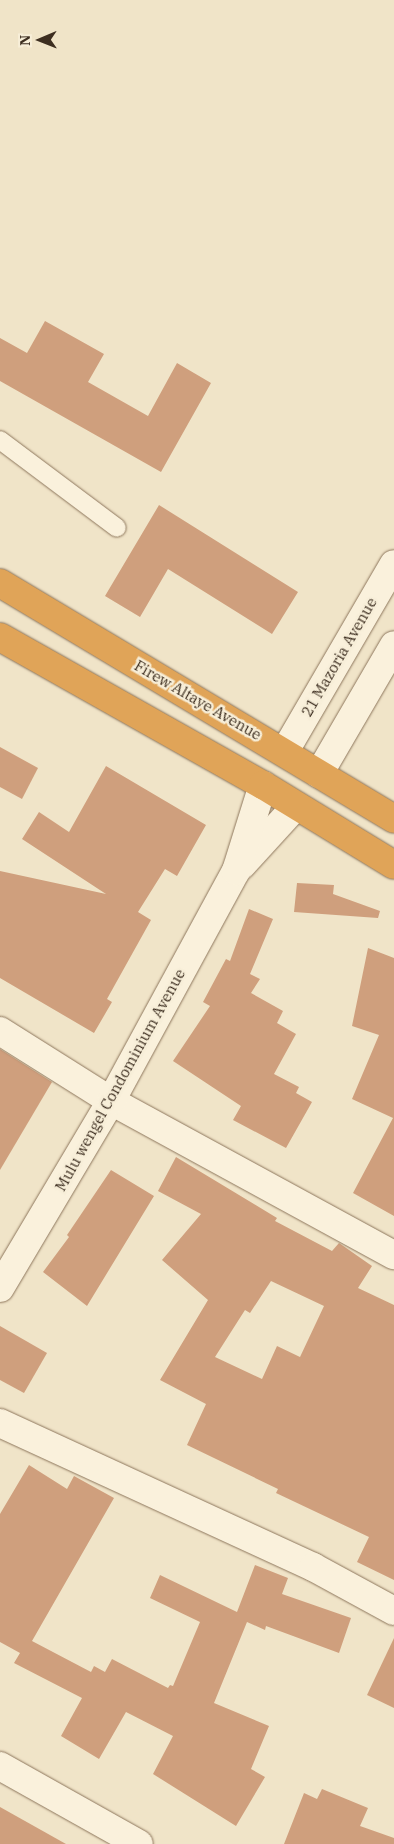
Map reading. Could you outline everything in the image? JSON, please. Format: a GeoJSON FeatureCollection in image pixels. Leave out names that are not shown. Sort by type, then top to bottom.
{"type":"FeatureCollection","features":[{"type":"Feature","properties":{"kind":"highway","name":"Firew Altaye Avenue"},"geometry":{"type":"LineString","coordinates":[[0,584],[284,751],[394,819]]}},
{"type":"Feature","properties":{"kind":"highway"},"geometry":{"type":"LineString","coordinates":[[0,636],[263,786],[394,865]]}},
{"type":"Feature","properties":{"kind":"highway"},"geometry":{"type":"LineString","coordinates":[[263,786],[284,751]]}},
{"type":"Feature","properties":{"kind":"highway"},"geometry":{"type":"LineString","coordinates":[[295,807],[319,774]]}},
{"type":"Feature","properties":{"kind":"street","name":"21 Mazoria Avenue"},"geometry":{"type":"LineString","coordinates":[[284,751],[394,564]]}},
{"type":"Feature","properties":{"kind":"street"},"geometry":{"type":"LineString","coordinates":[[319,774],[394,645]]}},
{"type":"Feature","properties":{"kind":"street"},"geometry":{"type":"LineString","coordinates":[[236,871],[263,786]]}},
{"type":"Feature","properties":{"kind":"street"},"geometry":{"type":"LineString","coordinates":[[236,871],[295,807]]}},
{"type":"Feature","properties":{"kind":"street","name":"Mulu wengel Condominium Avenue"},"geometry":{"type":"LineString","coordinates":[[0,1288],[111,1101],[236,871]]}},
{"type":"Feature","properties":{"kind":"street"},"geometry":{"type":"LineString","coordinates":[[0,1031],[111,1101],[394,1255]]}},
{"type":"Feature","properties":{"kind":"street"},"geometry":{"type":"LineString","coordinates":[[0,1422],[313,1566],[394,1611]]}},
{"type":"Feature","properties":{"kind":"street"},"geometry":{"type":"LineString","coordinates":[[0,1766],[139,1844]]}},
{"type":"Feature","properties":{"kind":"lane"},"geometry":{"type":"LineString","coordinates":[[0,440],[117,528]]}},
{"type":"Feature","properties":{"kind":"building"},"geometry":{"type":"Polygon","coordinates":[[[45,321],[104,354],[88,382],[148,416],[177,363],[211,383],[161,472],[0,381],[0,338],[27,353],[45,321]]]}},
{"type":"Feature","properties":{"kind":"building"},"geometry":{"type":"Polygon","coordinates":[[[159,505],[298,592],[272,634],[168,569],[140,617],[105,596],[159,505]]]}},
{"type":"Feature","properties":{"kind":"building"},"geometry":{"type":"Polygon","coordinates":[[[0,747],[38,768],[22,799],[0,787],[0,747]]]}},
{"type":"Feature","properties":{"kind":"building"},"geometry":{"type":"Polygon","coordinates":[[[106,766],[206,825],[177,876],[165,869],[138,912],[151,920],[107,999],[112,1002],[94,1033],[0,978],[0,871],[106,894],[22,839],[39,812],[69,832],[106,766]]]}},
{"type":"Feature","properties":{"kind":"building"},"geometry":{"type":"Polygon","coordinates":[[[297,883],[334,885],[333,894],[380,911],[378,918],[294,912],[297,883]]]}},
{"type":"Feature","properties":{"kind":"building"},"geometry":{"type":"Polygon","coordinates":[[[249,909],[273,919],[250,974],[260,979],[251,993],[283,1011],[277,1023],[296,1034],[274,1074],[299,1087],[296,1093],[312,1102],[286,1148],[233,1120],[241,1106],[173,1061],[210,1006],[203,1002],[226,959],[230,961],[249,909]]]}},
{"type":"Feature","properties":{"kind":"building"},"geometry":{"type":"Polygon","coordinates":[[[368,948],[394,958],[394,1216],[353,1193],[393,1118],[352,1099],[379,1035],[352,1026],[368,948]]]}},
{"type":"Feature","properties":{"kind":"building"},"geometry":{"type":"Polygon","coordinates":[[[0,1049],[52,1082],[0,1170],[0,1049]]]}},
{"type":"Feature","properties":{"kind":"building"},"geometry":{"type":"Polygon","coordinates":[[[176,1157],[277,1218],[275,1221],[332,1251],[339,1243],[372,1266],[358,1288],[394,1305],[394,1580],[357,1562],[369,1537],[276,1493],[278,1489],[187,1445],[206,1404],[160,1380],[208,1300],[162,1260],[201,1214],[158,1191],[176,1157]],[[271,1281],[250,1313],[245,1310],[215,1357],[262,1379],[277,1346],[300,1357],[324,1306],[271,1281]]]}},
{"type":"Feature","properties":{"kind":"building"},"geometry":{"type":"Polygon","coordinates":[[[111,1170],[154,1196],[87,1306],[43,1272],[69,1237],[67,1235],[111,1170]]]}},
{"type":"Feature","properties":{"kind":"building"},"geometry":{"type":"Polygon","coordinates":[[[0,1326],[47,1353],[24,1393],[0,1380],[0,1326]]]}},
{"type":"Feature","properties":{"kind":"building"},"geometry":{"type":"Polygon","coordinates":[[[29,1465],[67,1489],[74,1476],[114,1498],[32,1641],[91,1672],[94,1666],[105,1672],[112,1659],[168,1688],[170,1685],[173,1686],[200,1622],[150,1598],[160,1575],[237,1612],[255,1565],[288,1578],[282,1594],[351,1618],[339,1653],[266,1626],[265,1630],[247,1622],[214,1703],[269,1726],[251,1769],[265,1777],[236,1826],[153,1774],[173,1736],[126,1712],[99,1759],[61,1736],[82,1698],[14,1663],[20,1653],[0,1642],[0,1514],[29,1465]]]}},
{"type":"Feature","properties":{"kind":"building"},"geometry":{"type":"Polygon","coordinates":[[[394,1638],[394,1708],[367,1695],[394,1638]]]}},
{"type":"Feature","properties":{"kind":"building"},"geometry":{"type":"Polygon","coordinates":[[[322,1789],[368,1808],[360,1826],[394,1838],[394,1844],[284,1844],[304,1793],[317,1799],[322,1789]]]}},
{"type":"Feature","properties":{"kind":"building"},"geometry":{"type":"Polygon","coordinates":[[[0,1807],[66,1844],[0,1844],[0,1807]]]}}]}
